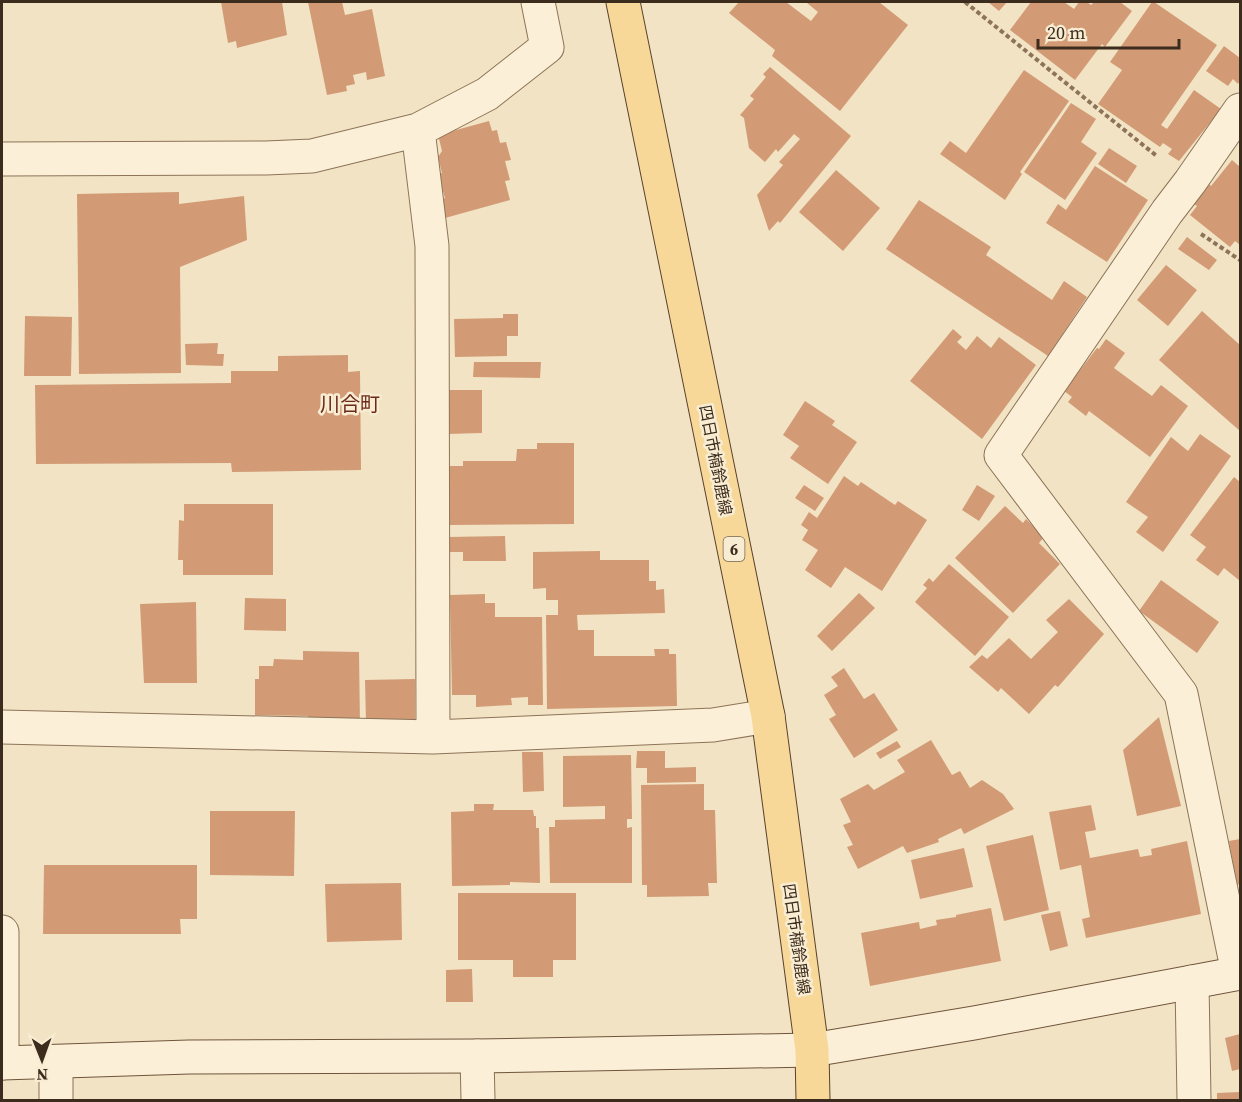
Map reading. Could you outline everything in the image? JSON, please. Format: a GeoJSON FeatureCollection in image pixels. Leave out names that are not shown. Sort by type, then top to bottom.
{"type":"FeatureCollection","features":[{"type":"Feature","properties":{"kind":"main road","name":"四日市楠鈴鹿線"},"geometry":{"type":"LineString","coordinates":[[623,2],[768,716],[812,1050],[813,1101]]}},
{"type":"Feature","properties":{"kind":"street"},"geometry":{"type":"LineString","coordinates":[[2,159],[312,156],[418,130],[487,94],[547,47],[538,2]]}},
{"type":"Feature","properties":{"kind":"street"},"geometry":{"type":"LineString","coordinates":[[2,932],[2,1063],[189,1057],[477,1056],[812,1050],[974,1023],[1239,973],[1181,694],[1001,454],[1240,110]]}},
{"type":"Feature","properties":{"kind":"street"},"geometry":{"type":"LineString","coordinates":[[418,130],[432,246],[433,737]]}},
{"type":"Feature","properties":{"kind":"street"},"geometry":{"type":"LineString","coordinates":[[2,727],[433,737],[713,725],[768,716]]}},
{"type":"Feature","properties":{"kind":"street"},"geometry":{"type":"LineString","coordinates":[[1192,982],[1194,1101]]}},
{"type":"Feature","properties":{"kind":"street"},"geometry":{"type":"LineString","coordinates":[[477,1056],[478,1101]]}},
{"type":"Feature","properties":{"kind":"street"},"geometry":{"type":"LineString","coordinates":[[56,1062],[56,1101]]}},
{"type":"Feature","properties":{"kind":"path"},"geometry":{"type":"LineString","coordinates":[[965,2],[1190,182]]}},
{"type":"Feature","properties":{"kind":"building"},"geometry":{"type":"Polygon","coordinates":[[[221,2],[282,2],[287,35],[237,48],[236,41],[228,43],[221,2]]]}},
{"type":"Feature","properties":{"kind":"building"},"geometry":{"type":"Polygon","coordinates":[[[308,2],[342,2],[345,15],[372,9],[385,76],[367,80],[366,72],[353,75],[355,84],[346,86],[347,91],[327,95],[308,2]]]}},
{"type":"Feature","properties":{"kind":"building"},"geometry":{"type":"Polygon","coordinates":[[[739,2],[786,2],[811,21],[818,12],[807,3],[809,2],[879,2],[908,25],[840,111],[772,56],[775,50],[729,13],[739,2]]]}},
{"type":"Feature","properties":{"kind":"building"},"geometry":{"type":"Polygon","coordinates":[[[988,2],[1007,2],[999,11],[988,2]]]}},
{"type":"Feature","properties":{"kind":"building"},"geometry":{"type":"Polygon","coordinates":[[[1031,2],[1064,2],[1074,9],[1079,2],[1087,2],[1091,5],[1094,2],[1120,2],[1132,11],[1105,47],[1102,44],[1075,80],[1010,30],[1031,2]]]}},
{"type":"Feature","properties":{"kind":"building"},"geometry":{"type":"Polygon","coordinates":[[[1152,2],[1217,45],[1161,125],[1167,129],[1194,90],[1221,109],[1179,161],[1168,154],[1172,149],[1163,143],[1160,147],[1098,104],[1122,70],[1110,62],[1152,2]]]}},
{"type":"Feature","properties":{"kind":"building"},"geometry":{"type":"Polygon","coordinates":[[[1224,46],[1240,58],[1238,84],[1233,79],[1228,86],[1206,71],[1224,46]]]}},
{"type":"Feature","properties":{"kind":"building"},"geometry":{"type":"Polygon","coordinates":[[[770,67],[851,136],[780,223],[778,221],[769,231],[757,195],[783,165],[779,162],[800,139],[794,134],[778,152],[776,149],[765,162],[749,148],[744,118],[740,115],[754,99],[750,96],[766,77],[763,74],[770,67]]]}},
{"type":"Feature","properties":{"kind":"building"},"geometry":{"type":"Polygon","coordinates":[[[1024,70],[1069,101],[1020,172],[1022,174],[1005,200],[940,154],[950,141],[966,153],[1024,70]]]}},
{"type":"Feature","properties":{"kind":"building"},"geometry":{"type":"Polygon","coordinates":[[[1071,103],[1096,119],[1081,142],[1097,153],[1065,200],[1024,172],[1071,103]]]}},
{"type":"Feature","properties":{"kind":"building"},"geometry":{"type":"Polygon","coordinates":[[[489,121],[492,131],[497,130],[500,143],[506,142],[511,160],[505,161],[510,180],[505,181],[510,200],[445,218],[440,200],[445,198],[438,174],[442,173],[438,157],[442,151],[438,135],[489,121]]]}},
{"type":"Feature","properties":{"kind":"building"},"geometry":{"type":"Polygon","coordinates":[[[1109,148],[1137,166],[1126,183],[1098,164],[1109,148]]]}},
{"type":"Feature","properties":{"kind":"building"},"geometry":{"type":"Polygon","coordinates":[[[1232,160],[1240,167],[1240,245],[1235,241],[1230,247],[1190,215],[1197,206],[1194,204],[1209,184],[1211,186],[1232,160]]]}},
{"type":"Feature","properties":{"kind":"building"},"geometry":{"type":"Polygon","coordinates":[[[1095,166],[1148,200],[1107,262],[1046,223],[1058,204],[1066,210],[1095,166]]]}},
{"type":"Feature","properties":{"kind":"building"},"geometry":{"type":"Polygon","coordinates":[[[836,170],[880,208],[843,251],[799,212],[836,170]]]}},
{"type":"Feature","properties":{"kind":"building"},"geometry":{"type":"Polygon","coordinates":[[[179,192],[179,204],[244,196],[247,240],[180,267],[181,373],[79,374],[77,194],[179,192]]]}},
{"type":"Feature","properties":{"kind":"building"},"geometry":{"type":"Polygon","coordinates":[[[919,200],[991,247],[986,255],[1052,300],[1064,281],[1087,297],[1048,356],[886,249],[919,200]]]}},
{"type":"Feature","properties":{"kind":"building"},"geometry":{"type":"Polygon","coordinates":[[[1187,237],[1217,260],[1209,270],[1178,249],[1187,237]]]}},
{"type":"Feature","properties":{"kind":"building"},"geometry":{"type":"Polygon","coordinates":[[[1166,265],[1197,290],[1168,326],[1137,300],[1166,265]]]}},
{"type":"Feature","properties":{"kind":"building"},"geometry":{"type":"Polygon","coordinates":[[[1202,311],[1240,345],[1240,431],[1159,360],[1202,311]]]}},
{"type":"Feature","properties":{"kind":"building"},"geometry":{"type":"Polygon","coordinates":[[[503,314],[518,314],[518,336],[507,336],[507,356],[455,357],[454,319],[503,318],[503,314]]]}},
{"type":"Feature","properties":{"kind":"building"},"geometry":{"type":"Polygon","coordinates":[[[25,316],[72,317],[71,376],[24,376],[25,316]]]}},
{"type":"Feature","properties":{"kind":"building"},"geometry":{"type":"Polygon","coordinates":[[[953,329],[962,337],[957,342],[966,350],[977,336],[991,348],[999,337],[1036,365],[982,439],[910,381],[953,329]]]}},
{"type":"Feature","properties":{"kind":"building"},"geometry":{"type":"Polygon","coordinates":[[[1106,339],[1125,353],[1114,368],[1152,396],[1161,385],[1188,406],[1150,457],[1089,411],[1086,416],[1068,402],[1072,397],[1064,391],[1106,339]]]}},
{"type":"Feature","properties":{"kind":"building"},"geometry":{"type":"Polygon","coordinates":[[[218,343],[217,354],[224,354],[223,366],[186,365],[185,344],[218,343]]]}},
{"type":"Feature","properties":{"kind":"building"},"geometry":{"type":"Polygon","coordinates":[[[348,355],[348,372],[360,371],[361,470],[232,472],[231,463],[36,464],[35,385],[231,383],[231,371],[278,371],[278,356],[348,355]]]}},
{"type":"Feature","properties":{"kind":"building"},"geometry":{"type":"Polygon","coordinates":[[[474,362],[541,362],[540,378],[473,377],[474,362]]]}},
{"type":"Feature","properties":{"kind":"building"},"geometry":{"type":"Polygon","coordinates":[[[447,390],[482,390],[482,433],[447,434],[447,390]]]}},
{"type":"Feature","properties":{"kind":"building"},"geometry":{"type":"Polygon","coordinates":[[[805,401],[835,421],[832,425],[857,442],[828,484],[790,458],[799,446],[783,435],[805,401]]]}},
{"type":"Feature","properties":{"kind":"building"},"geometry":{"type":"Polygon","coordinates":[[[1200,434],[1231,456],[1163,552],[1136,532],[1148,517],[1126,502],[1171,437],[1188,451],[1200,434]]]}},
{"type":"Feature","properties":{"kind":"building"},"geometry":{"type":"Polygon","coordinates":[[[537,443],[574,443],[574,524],[450,525],[448,466],[463,466],[463,461],[516,461],[517,449],[537,449],[537,443]]]}},
{"type":"Feature","properties":{"kind":"building"},"geometry":{"type":"Polygon","coordinates":[[[844,476],[858,486],[861,482],[895,505],[898,501],[927,520],[882,591],[845,567],[831,588],[805,570],[818,550],[802,540],[808,530],[801,525],[809,512],[817,518],[844,476]]]}},
{"type":"Feature","properties":{"kind":"building"},"geometry":{"type":"Polygon","coordinates":[[[1234,477],[1240,482],[1240,581],[1224,568],[1218,576],[1196,560],[1206,547],[1190,535],[1234,477]]]}},
{"type":"Feature","properties":{"kind":"building"},"geometry":{"type":"Polygon","coordinates":[[[804,485],[824,498],[815,511],[795,498],[804,485]]]}},
{"type":"Feature","properties":{"kind":"building"},"geometry":{"type":"Polygon","coordinates":[[[977,485],[995,496],[979,521],[962,510],[977,485]]]}},
{"type":"Feature","properties":{"kind":"building"},"geometry":{"type":"Polygon","coordinates":[[[184,504],[273,504],[273,575],[183,575],[183,560],[178,560],[179,520],[184,521],[184,504]]]}},
{"type":"Feature","properties":{"kind":"building"},"geometry":{"type":"Polygon","coordinates":[[[1005,506],[1023,523],[1026,519],[1044,537],[1039,543],[1060,564],[1013,613],[955,558],[1005,506]]]}},
{"type":"Feature","properties":{"kind":"building"},"geometry":{"type":"Polygon","coordinates":[[[505,536],[506,561],[463,561],[463,552],[449,552],[448,537],[505,536]]]}},
{"type":"Feature","properties":{"kind":"building"},"geometry":{"type":"Polygon","coordinates":[[[600,551],[600,560],[649,560],[649,581],[656,581],[656,590],[664,589],[665,613],[577,615],[578,630],[594,630],[594,656],[655,656],[654,649],[669,649],[669,654],[676,654],[677,706],[547,709],[546,615],[558,615],[558,600],[546,600],[546,588],[533,589],[533,552],[600,551]]]}},
{"type":"Feature","properties":{"kind":"building"},"geometry":{"type":"Polygon","coordinates":[[[949,564],[1009,617],[975,656],[915,602],[927,588],[923,585],[929,578],[933,582],[949,564]]]}},
{"type":"Feature","properties":{"kind":"building"},"geometry":{"type":"Polygon","coordinates":[[[1161,580],[1219,622],[1197,653],[1139,611],[1161,580]]]}},
{"type":"Feature","properties":{"kind":"building"},"geometry":{"type":"Polygon","coordinates":[[[859,593],[875,608],[832,651],[817,636],[859,593]]]}},
{"type":"Feature","properties":{"kind":"building"},"geometry":{"type":"Polygon","coordinates":[[[485,594],[485,603],[495,603],[495,617],[542,617],[543,705],[528,705],[528,697],[511,698],[512,705],[476,707],[476,695],[452,695],[450,595],[485,594]]]}},
{"type":"Feature","properties":{"kind":"building"},"geometry":{"type":"Polygon","coordinates":[[[245,598],[286,599],[286,631],[244,630],[245,598]]]}},
{"type":"Feature","properties":{"kind":"building"},"geometry":{"type":"Polygon","coordinates":[[[1069,599],[1104,634],[1058,687],[1055,685],[1029,714],[1001,688],[998,692],[969,667],[982,655],[987,659],[1009,638],[1031,659],[1058,632],[1046,620],[1069,599]]]}},
{"type":"Feature","properties":{"kind":"building"},"geometry":{"type":"Polygon","coordinates":[[[196,602],[197,683],[144,683],[140,604],[196,602]]]}},
{"type":"Feature","properties":{"kind":"building"},"geometry":{"type":"Polygon","coordinates":[[[303,651],[359,652],[360,726],[307,725],[308,716],[255,715],[255,679],[259,679],[259,666],[273,666],[274,659],[303,660],[303,651]]]}},
{"type":"Feature","properties":{"kind":"building"},"geometry":{"type":"Polygon","coordinates":[[[844,668],[864,699],[874,693],[898,730],[854,758],[829,719],[836,715],[824,695],[838,686],[831,677],[844,668]]]}},
{"type":"Feature","properties":{"kind":"building"},"geometry":{"type":"Polygon","coordinates":[[[415,679],[415,721],[366,721],[365,680],[415,679]]]}},
{"type":"Feature","properties":{"kind":"building"},"geometry":{"type":"Polygon","coordinates":[[[1159,717],[1181,806],[1137,816],[1123,750],[1159,717]]]}},
{"type":"Feature","properties":{"kind":"building"},"geometry":{"type":"Polygon","coordinates":[[[931,740],[952,775],[960,771],[970,788],[982,780],[1003,794],[1014,809],[964,834],[961,828],[938,839],[939,842],[907,853],[903,846],[858,869],[847,847],[853,845],[843,825],[851,822],[840,799],[868,784],[874,790],[905,772],[897,760],[931,740]]]}},
{"type":"Feature","properties":{"kind":"building"},"geometry":{"type":"Polygon","coordinates":[[[897,741],[901,747],[880,759],[876,753],[897,741]]]}},
{"type":"Feature","properties":{"kind":"building"},"geometry":{"type":"Polygon","coordinates":[[[637,751],[665,751],[665,768],[696,767],[696,782],[647,783],[647,768],[636,768],[637,751]]]}},
{"type":"Feature","properties":{"kind":"building"},"geometry":{"type":"Polygon","coordinates":[[[522,752],[543,752],[544,791],[523,792],[522,752]]]}},
{"type":"Feature","properties":{"kind":"building"},"geometry":{"type":"Polygon","coordinates":[[[631,755],[632,819],[627,819],[627,828],[632,827],[632,883],[550,883],[549,827],[555,827],[555,820],[605,819],[605,806],[563,807],[563,756],[631,755]]]}},
{"type":"Feature","properties":{"kind":"building"},"geometry":{"type":"Polygon","coordinates":[[[704,784],[704,810],[715,810],[717,883],[708,883],[709,896],[647,897],[647,885],[642,885],[641,785],[704,784]]]}},
{"type":"Feature","properties":{"kind":"building"},"geometry":{"type":"Polygon","coordinates":[[[474,804],[494,804],[493,810],[533,810],[536,816],[536,828],[539,828],[540,883],[510,882],[510,885],[452,886],[451,812],[474,811],[474,804]]]}},
{"type":"Feature","properties":{"kind":"building"},"geometry":{"type":"Polygon","coordinates":[[[1091,805],[1096,830],[1085,832],[1090,858],[1138,849],[1140,857],[1152,855],[1151,849],[1187,841],[1201,914],[1086,938],[1082,919],[1090,917],[1081,865],[1060,870],[1049,812],[1091,805]]]}},
{"type":"Feature","properties":{"kind":"building"},"geometry":{"type":"Polygon","coordinates":[[[210,811],[295,811],[294,876],[210,875],[210,811]]]}},
{"type":"Feature","properties":{"kind":"building"},"geometry":{"type":"Polygon","coordinates":[[[1033,835],[1049,910],[1004,921],[986,846],[1033,835]]]}},
{"type":"Feature","properties":{"kind":"building"},"geometry":{"type":"Polygon","coordinates":[[[1240,839],[1240,884],[1237,885],[1229,841],[1240,839]]]}},
{"type":"Feature","properties":{"kind":"building"},"geometry":{"type":"Polygon","coordinates":[[[964,848],[973,887],[920,899],[911,860],[964,848]]]}},
{"type":"Feature","properties":{"kind":"building"},"geometry":{"type":"Polygon","coordinates":[[[44,865],[197,865],[197,919],[180,919],[181,934],[43,934],[44,865]]]}},
{"type":"Feature","properties":{"kind":"building"},"geometry":{"type":"Polygon","coordinates":[[[401,883],[402,940],[327,942],[325,884],[401,883]]]}},
{"type":"Feature","properties":{"kind":"building"},"geometry":{"type":"Polygon","coordinates":[[[458,893],[576,893],[576,960],[553,960],[553,977],[513,977],[513,960],[458,960],[458,893]]]}},
{"type":"Feature","properties":{"kind":"building"},"geometry":{"type":"Polygon","coordinates":[[[991,908],[1001,961],[870,986],[861,933],[919,922],[920,929],[937,925],[936,920],[991,908]]]}},
{"type":"Feature","properties":{"kind":"building"},"geometry":{"type":"Polygon","coordinates":[[[1060,911],[1068,946],[1050,951],[1041,915],[1060,911]]]}},
{"type":"Feature","properties":{"kind":"building"},"geometry":{"type":"Polygon","coordinates":[[[472,969],[473,1002],[446,1002],[446,970],[472,969]]]}},
{"type":"Feature","properties":{"kind":"building"},"geometry":{"type":"Polygon","coordinates":[[[1240,1034],[1240,1069],[1232,1071],[1225,1038],[1240,1034]]]}},
{"type":"Feature","properties":{"kind":"building"},"geometry":{"type":"Polygon","coordinates":[[[1240,1092],[1240,1100],[1217,1100],[1217,1093],[1240,1092]]]}},
{"type":"Feature","properties":{"kind":"district","name":"川合町"},"geometry":{"type":"Point","coordinates":[350,404]}}]}
